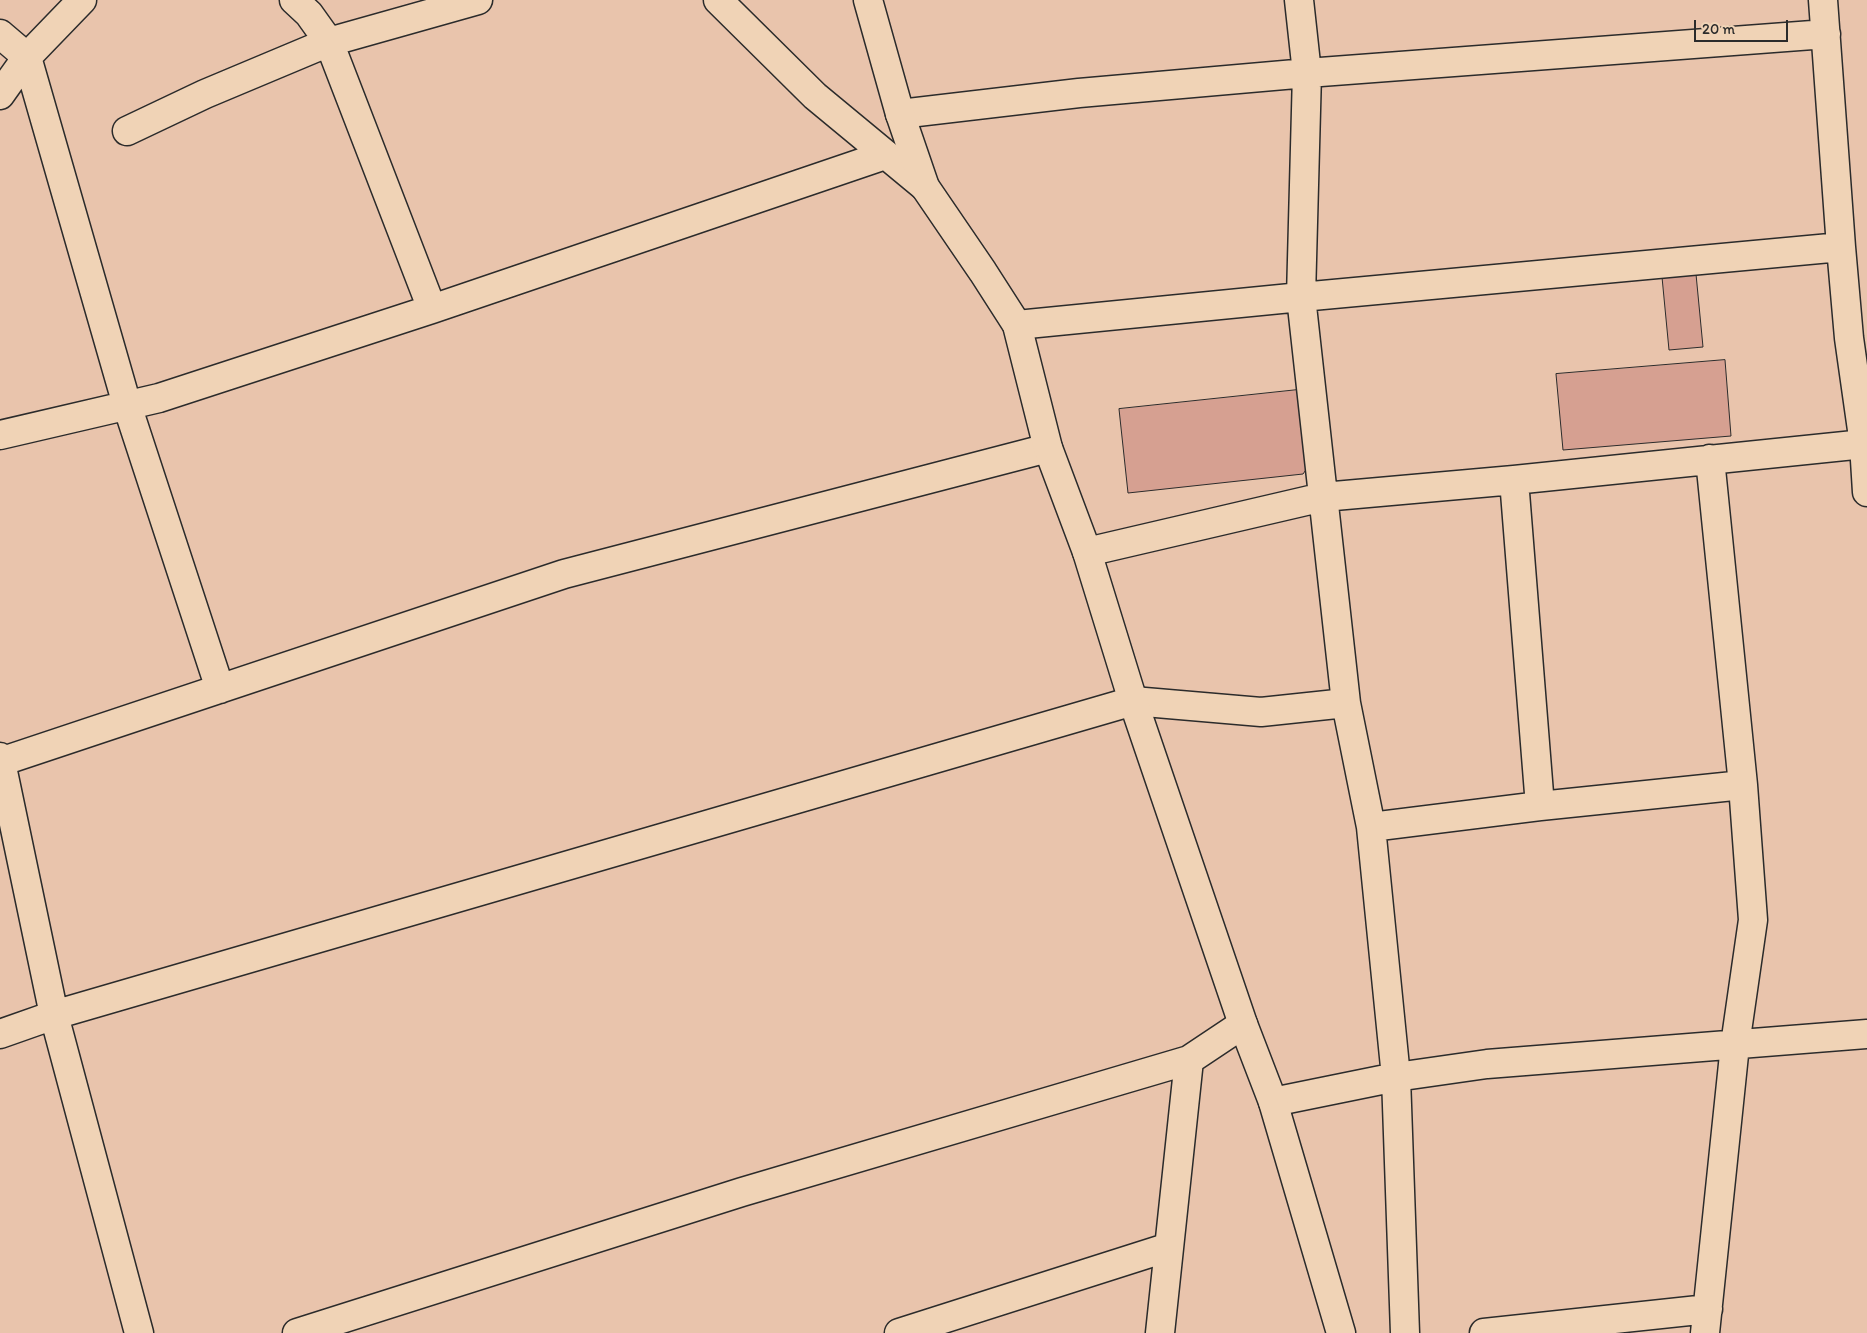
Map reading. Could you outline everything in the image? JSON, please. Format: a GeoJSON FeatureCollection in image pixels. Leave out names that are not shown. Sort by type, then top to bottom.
{"type":"FeatureCollection","features":[{"type":"Feature","properties":{"kind":"street"},"geometry":{"type":"LineString","coordinates":[[0,95],[27,57],[82,0]]}},
{"type":"Feature","properties":{"kind":"street"},"geometry":{"type":"LineString","coordinates":[[294,0],[309,14],[329,42],[432,310]]}},
{"type":"Feature","properties":{"kind":"street"},"geometry":{"type":"LineString","coordinates":[[127,131],[205,94],[329,42],[478,0]]}},
{"type":"Feature","properties":{"kind":"street"},"geometry":{"type":"LineString","coordinates":[[718,0],[815,96],[925,187]]}},
{"type":"Feature","properties":{"kind":"street"},"geometry":{"type":"LineString","coordinates":[[868,0],[900,114],[925,187],[1017,325],[1048,448],[1087,552],[1133,701],[1243,1024],[1272,1102],[1341,1333]]}},
{"type":"Feature","properties":{"kind":"street"},"geometry":{"type":"LineString","coordinates":[[1299,0],[1307,74],[1301,297],[1346,703],[1371,828],[1396,1077],[1405,1333]]}},
{"type":"Feature","properties":{"kind":"street"},"geometry":{"type":"LineString","coordinates":[[1823,0],[1840,247],[1849,338],[1864,444],[1867,492]]}},
{"type":"Feature","properties":{"kind":"street"},"geometry":{"type":"LineString","coordinates":[[0,34],[27,57],[127,405],[220,689]]}},
{"type":"Feature","properties":{"kind":"street"},"geometry":{"type":"LineString","coordinates":[[900,114],[1079,93],[1826,34]]}},
{"type":"Feature","properties":{"kind":"street"},"geometry":{"type":"LineString","coordinates":[[0,435],[159,398],[432,310],[885,155]]}},
{"type":"Feature","properties":{"kind":"street"},"geometry":{"type":"LineString","coordinates":[[1017,325],[1840,247]]}},
{"type":"Feature","properties":{"kind":"street"},"geometry":{"type":"LineString","coordinates":[[1087,552],[1323,497],[1514,480],[1864,444]]}},
{"type":"Feature","properties":{"kind":"street"},"geometry":{"type":"LineString","coordinates":[[140,1333],[54,1015],[0,760],[564,574],[1048,448]]}},
{"type":"Feature","properties":{"kind":"street"},"geometry":{"type":"LineString","coordinates":[[1484,1333],[1707,1321],[1735,1045],[1753,920],[1743,785],[1710,459]]}},
{"type":"Feature","properties":{"kind":"street"},"geometry":{"type":"LineString","coordinates":[[1514,480],[1540,806]]}},
{"type":"Feature","properties":{"kind":"street"},"geometry":{"type":"LineString","coordinates":[[0,1034],[54,1015],[1133,701],[1261,712],[1346,703]]}},
{"type":"Feature","properties":{"kind":"street"},"geometry":{"type":"LineString","coordinates":[[1371,828],[1540,806],[1743,785]]}},
{"type":"Feature","properties":{"kind":"street"},"geometry":{"type":"LineString","coordinates":[[297,1333],[742,1192],[1189,1060],[1243,1024]]}},
{"type":"Feature","properties":{"kind":"street"},"geometry":{"type":"LineString","coordinates":[[1272,1102],[1396,1077],[1487,1064],[1867,1034]]}},
{"type":"Feature","properties":{"kind":"street"},"geometry":{"type":"LineString","coordinates":[[1160,1333],[1189,1060]]}},
{"type":"Feature","properties":{"kind":"street"},"geometry":{"type":"LineString","coordinates":[[899,1333],[1169,1247]]}},
{"type":"Feature","properties":{"kind":"building"},"geometry":{"type":"Polygon","coordinates":[[[1696,274],[1703,347],[1669,350],[1662,277],[1696,274]]]}},
{"type":"Feature","properties":{"kind":"building"},"geometry":{"type":"Polygon","coordinates":[[[1725,360],[1731,436],[1563,450],[1556,374],[1725,360]]]}},
{"type":"Feature","properties":{"kind":"building"},"geometry":{"type":"Polygon","coordinates":[[[1307,389],[1314,458],[1303,474],[1128,493],[1119,409],[1307,389]]]}}]}
